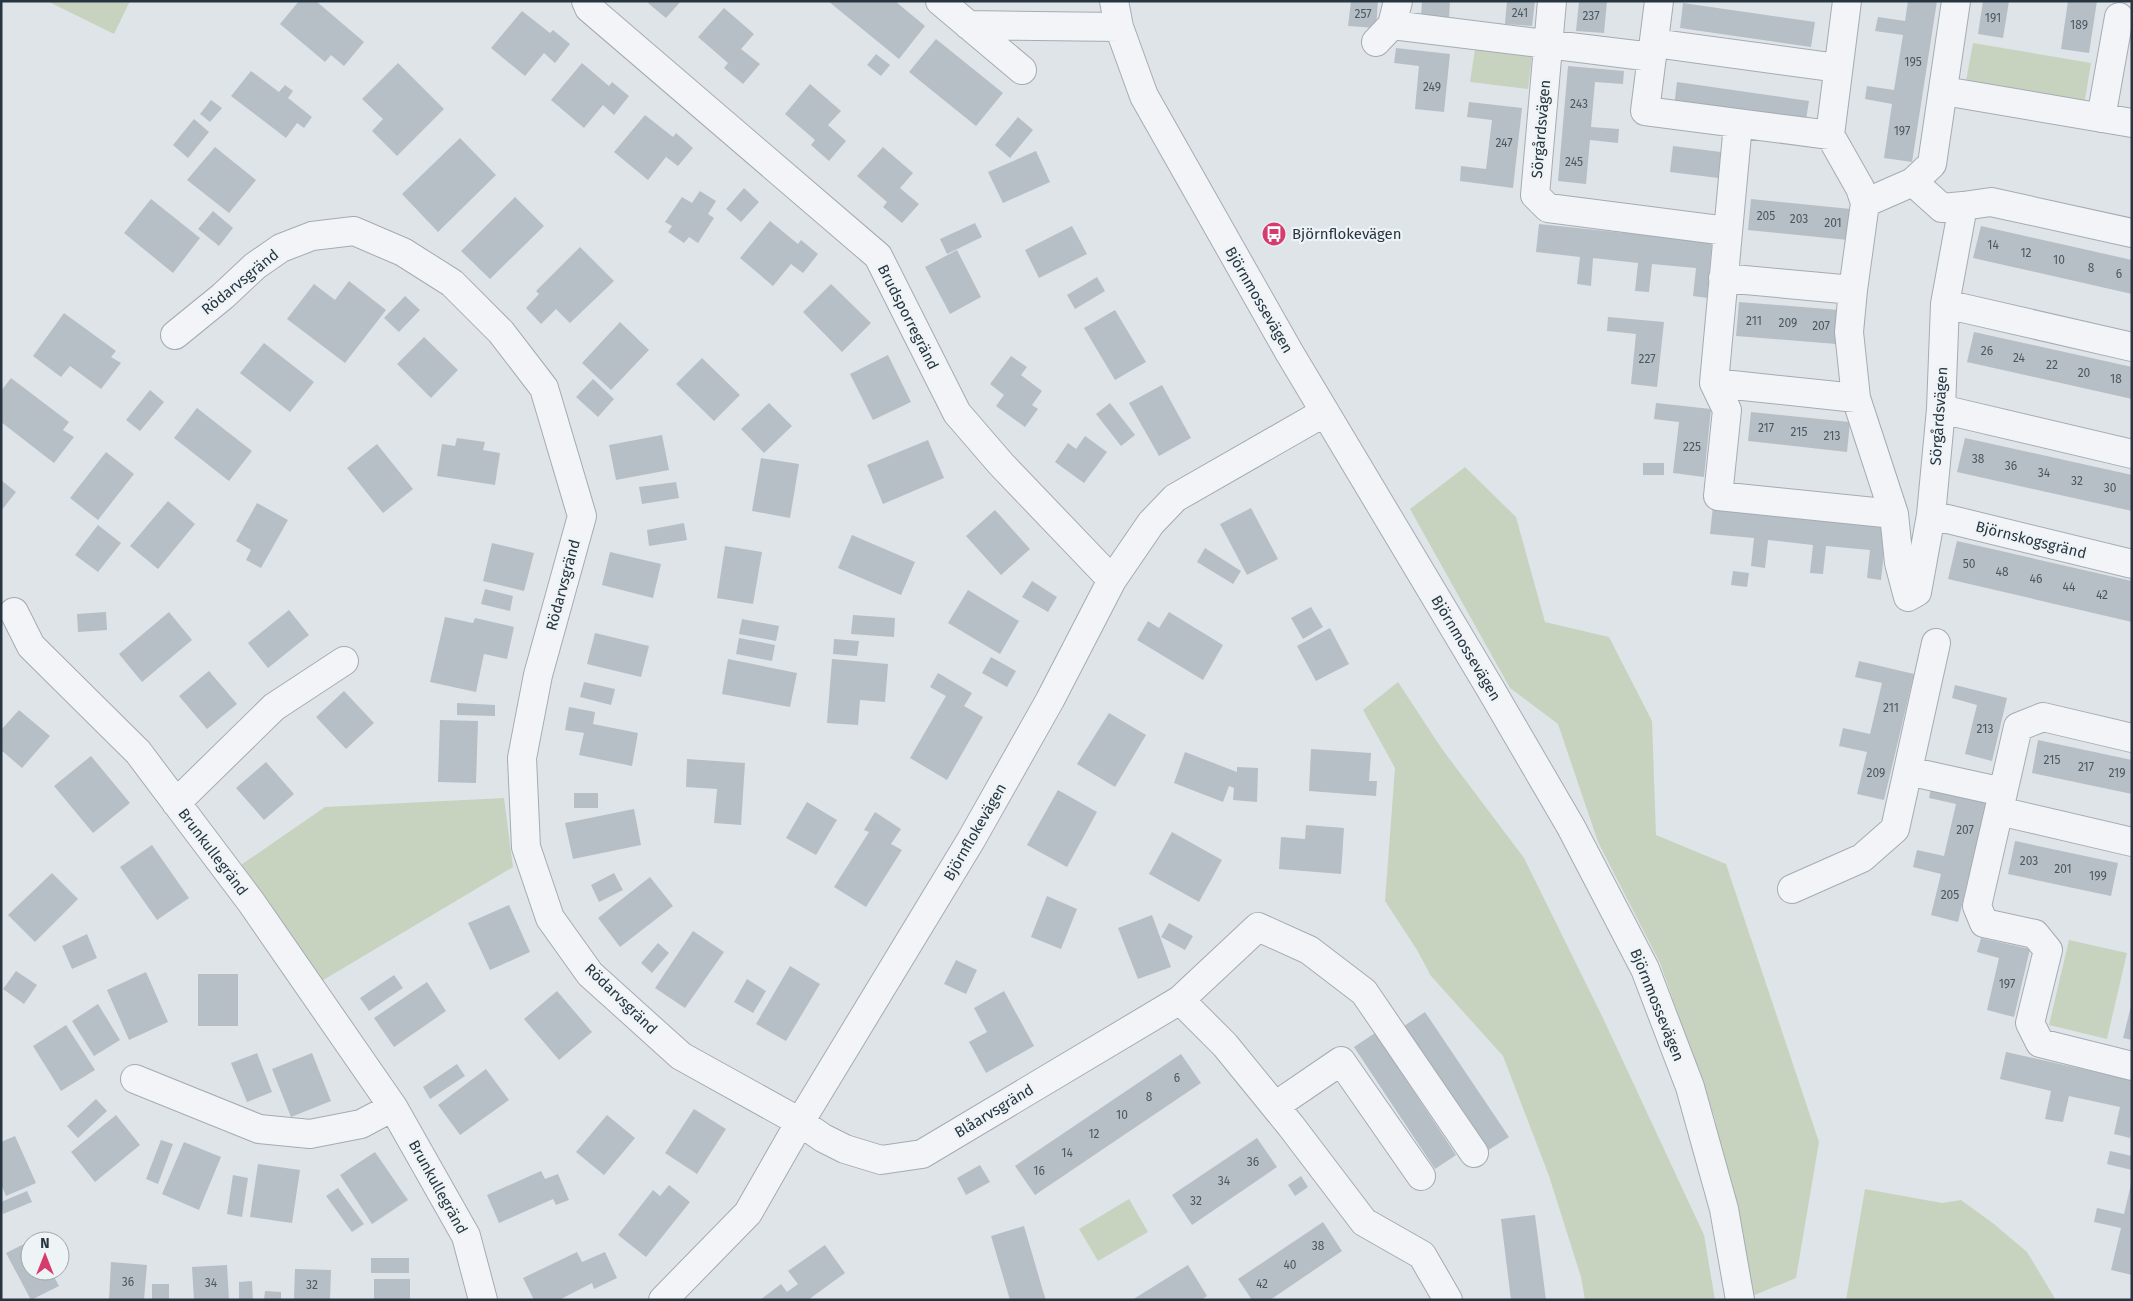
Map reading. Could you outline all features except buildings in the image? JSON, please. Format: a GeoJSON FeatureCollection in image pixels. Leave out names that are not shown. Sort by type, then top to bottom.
{"type":"FeatureCollection","features":[{"type":"Feature","properties":{"kind":"street","name":"Brudsporregränd"},"geometry":{"type":"LineString","coordinates":[[586,1],[589,8],[878,256],[957,413],[1001,464],[1112,580]]}},
{"type":"Feature","properties":{"kind":"street"},"geometry":{"type":"LineString","coordinates":[[940,1],[1022,70]]}},
{"type":"Feature","properties":{"kind":"street","name":"Sörgårdsvägen"},"geometry":{"type":"LineString","coordinates":[[1552,1],[1535,195],[1548,208],[1727,232]]}},
{"type":"Feature","properties":{"kind":"street"},"geometry":{"type":"LineString","coordinates":[[1659,1],[1645,111],[1830,135]]}},
{"type":"Feature","properties":{"kind":"street"},"geometry":{"type":"LineString","coordinates":[[1847,1],[1830,135],[1860,188],[1866,204],[1913,182],[1932,164],[1956,1]]}},
{"type":"Feature","properties":{"kind":"street","name":"Björnmossevägen"},"geometry":{"type":"LineString","coordinates":[[968,25],[1116,14],[1144,96],[1289,352],[1571,827],[1645,969],[1690,1086],[1724,1209],[1740,1300]]}},
{"type":"Feature","properties":{"kind":"street"},"geometry":{"type":"LineString","coordinates":[[2101,118],[2119,18]]}},
{"type":"Feature","properties":{"kind":"street"},"geometry":{"type":"LineString","coordinates":[[1388,23],[1548,44],[1653,50],[1838,68]]}},
{"type":"Feature","properties":{"kind":"street"},"geometry":{"type":"LineString","coordinates":[[1944,91],[2132,124]]}},
{"type":"Feature","properties":{"kind":"street"},"geometry":{"type":"LineString","coordinates":[[1738,124],[1714,383],[1727,410],[1718,496],[1894,514]]}},
{"type":"Feature","properties":{"kind":"street"},"geometry":{"type":"LineString","coordinates":[[1913,182],[1942,208],[1991,202],[2132,233]]}},
{"type":"Feature","properties":{"kind":"street","name":"Sörgårdsvägen"},"geometry":{"type":"LineString","coordinates":[[1866,204],[1853,290],[1849,332],[1856,398],[1894,514],[1899,563],[1908,597],[1917,592],[1931,515],[1940,409],[1945,304],[1963,206]]}},
{"type":"Feature","properties":{"kind":"street","name":"Rödarvsgränd"},"geometry":{"type":"LineString","coordinates":[[175,335],[223,296],[255,266],[281,248],[312,236],[354,232],[403,252],[452,283],[501,332],[544,388],[582,516],[538,675],[522,758],[526,847],[550,918],[590,974],[681,1056],[800,1122]]}},
{"type":"Feature","properties":{"kind":"street"},"geometry":{"type":"LineString","coordinates":[[1723,278],[1853,290]]}},
{"type":"Feature","properties":{"kind":"street"},"geometry":{"type":"LineString","coordinates":[[1945,304],[2132,346]]}},
{"type":"Feature","properties":{"kind":"street"},"geometry":{"type":"LineString","coordinates":[[1714,383],[1856,398]]}},
{"type":"Feature","properties":{"kind":"street"},"geometry":{"type":"LineString","coordinates":[[1940,409],[2132,454]]}},
{"type":"Feature","properties":{"kind":"street","name":"Björnflokevägen"},"geometry":{"type":"LineString","coordinates":[[664,1300],[748,1213],[800,1122],[971,840],[1050,700],[1112,580],[1151,523],[1175,498],[1325,412]]}},
{"type":"Feature","properties":{"kind":"street","name":"Björnskogsgränd"},"geometry":{"type":"LineString","coordinates":[[1931,515],[2132,564]]}},
{"type":"Feature","properties":{"kind":"street","name":"Brunkullegränd"},"geometry":{"type":"LineString","coordinates":[[14,612],[31,646],[138,752],[251,902],[393,1107],[466,1236],[483,1300]]}},
{"type":"Feature","properties":{"kind":"street"},"geometry":{"type":"LineString","coordinates":[[1792,889],[1862,858],[1895,829],[1936,643]]}},
{"type":"Feature","properties":{"kind":"street"},"geometry":{"type":"LineString","coordinates":[[176,804],[274,707],[344,661]]}},
{"type":"Feature","properties":{"kind":"street"},"geometry":{"type":"LineString","coordinates":[[2132,738],[2043,717],[2018,727],[1977,906],[1984,923],[2034,934],[2048,950],[2030,1023],[2040,1043],[2132,1066]]}},
{"type":"Feature","properties":{"kind":"street"},"geometry":{"type":"LineString","coordinates":[[1908,770],[2132,842]]}},
{"type":"Feature","properties":{"kind":"street","name":"Blåarvsgränd"},"geometry":{"type":"LineString","coordinates":[[800,1122],[823,1138],[845,1149],[881,1160],[922,1154],[1180,1000],[1258,927],[1309,950],[1364,992],[1474,1153]]}},
{"type":"Feature","properties":{"kind":"street"},"geometry":{"type":"LineString","coordinates":[[1180,1000],[1225,1046],[1275,1106],[1364,1222],[1422,1255],[1448,1300]]}},
{"type":"Feature","properties":{"kind":"street"},"geometry":{"type":"LineString","coordinates":[[1275,1106],[1341,1061],[1421,1176]]}},
{"type":"Feature","properties":{"kind":"street"},"geometry":{"type":"LineString","coordinates":[[135,1079],[259,1129],[310,1134],[361,1124],[393,1107]]}},
{"type":"Feature","properties":{"kind":"green space"},"geometry":{"type":"Polygon","coordinates":[[[47,1],[130,1],[114,34],[47,1]]]}},
{"type":"Feature","properties":{"kind":"green space"},"geometry":{"type":"Polygon","coordinates":[[[1973,43],[2091,63],[2084,106],[1965,86],[1973,43]]]}},
{"type":"Feature","properties":{"kind":"green space"},"geometry":{"type":"Polygon","coordinates":[[[1475,49],[1532,56],[1528,89],[1470,82],[1475,49]]]}},
{"type":"Feature","properties":{"kind":"green space"},"geometry":{"type":"Polygon","coordinates":[[[1465,467],[1516,517],[1545,622],[1609,637],[1652,721],[1656,835],[1726,864],[1819,1142],[1796,1278],[1750,1297],[1715,1119],[1660,963],[1598,842],[1558,724],[1510,688],[1410,509],[1465,467]]]}},
{"type":"Feature","properties":{"kind":"green space"},"geometry":{"type":"Polygon","coordinates":[[[1398,682],[1442,749],[1524,858],[1602,1016],[1704,1235],[1715,1300],[1585,1300],[1581,1277],[1549,1176],[1503,1056],[1431,976],[1417,950],[1385,901],[1395,768],[1363,710],[1398,682]]]}},
{"type":"Feature","properties":{"kind":"green space"},"geometry":{"type":"Polygon","coordinates":[[[504,798],[513,867],[320,982],[238,867],[325,807],[504,798]]]}},
{"type":"Feature","properties":{"kind":"green space"},"geometry":{"type":"Polygon","coordinates":[[[2069,940],[2127,953],[2107,1039],[2049,1025],[2069,940]]]}},
{"type":"Feature","properties":{"kind":"green space"},"geometry":{"type":"Polygon","coordinates":[[[1865,1189],[1942,1203],[1961,1200],[1994,1224],[2027,1252],[2056,1300],[1846,1300],[1865,1189]]]}},
{"type":"Feature","properties":{"kind":"green space"},"geometry":{"type":"Polygon","coordinates":[[[1129,1199],[1148,1232],[1098,1261],[1079,1229],[1129,1199]]]}},
{"type":"Feature","properties":{"kind":"place","name":"Björnflokevägen"},"geometry":{"type":"Point","coordinates":[1274,234]}}]}
